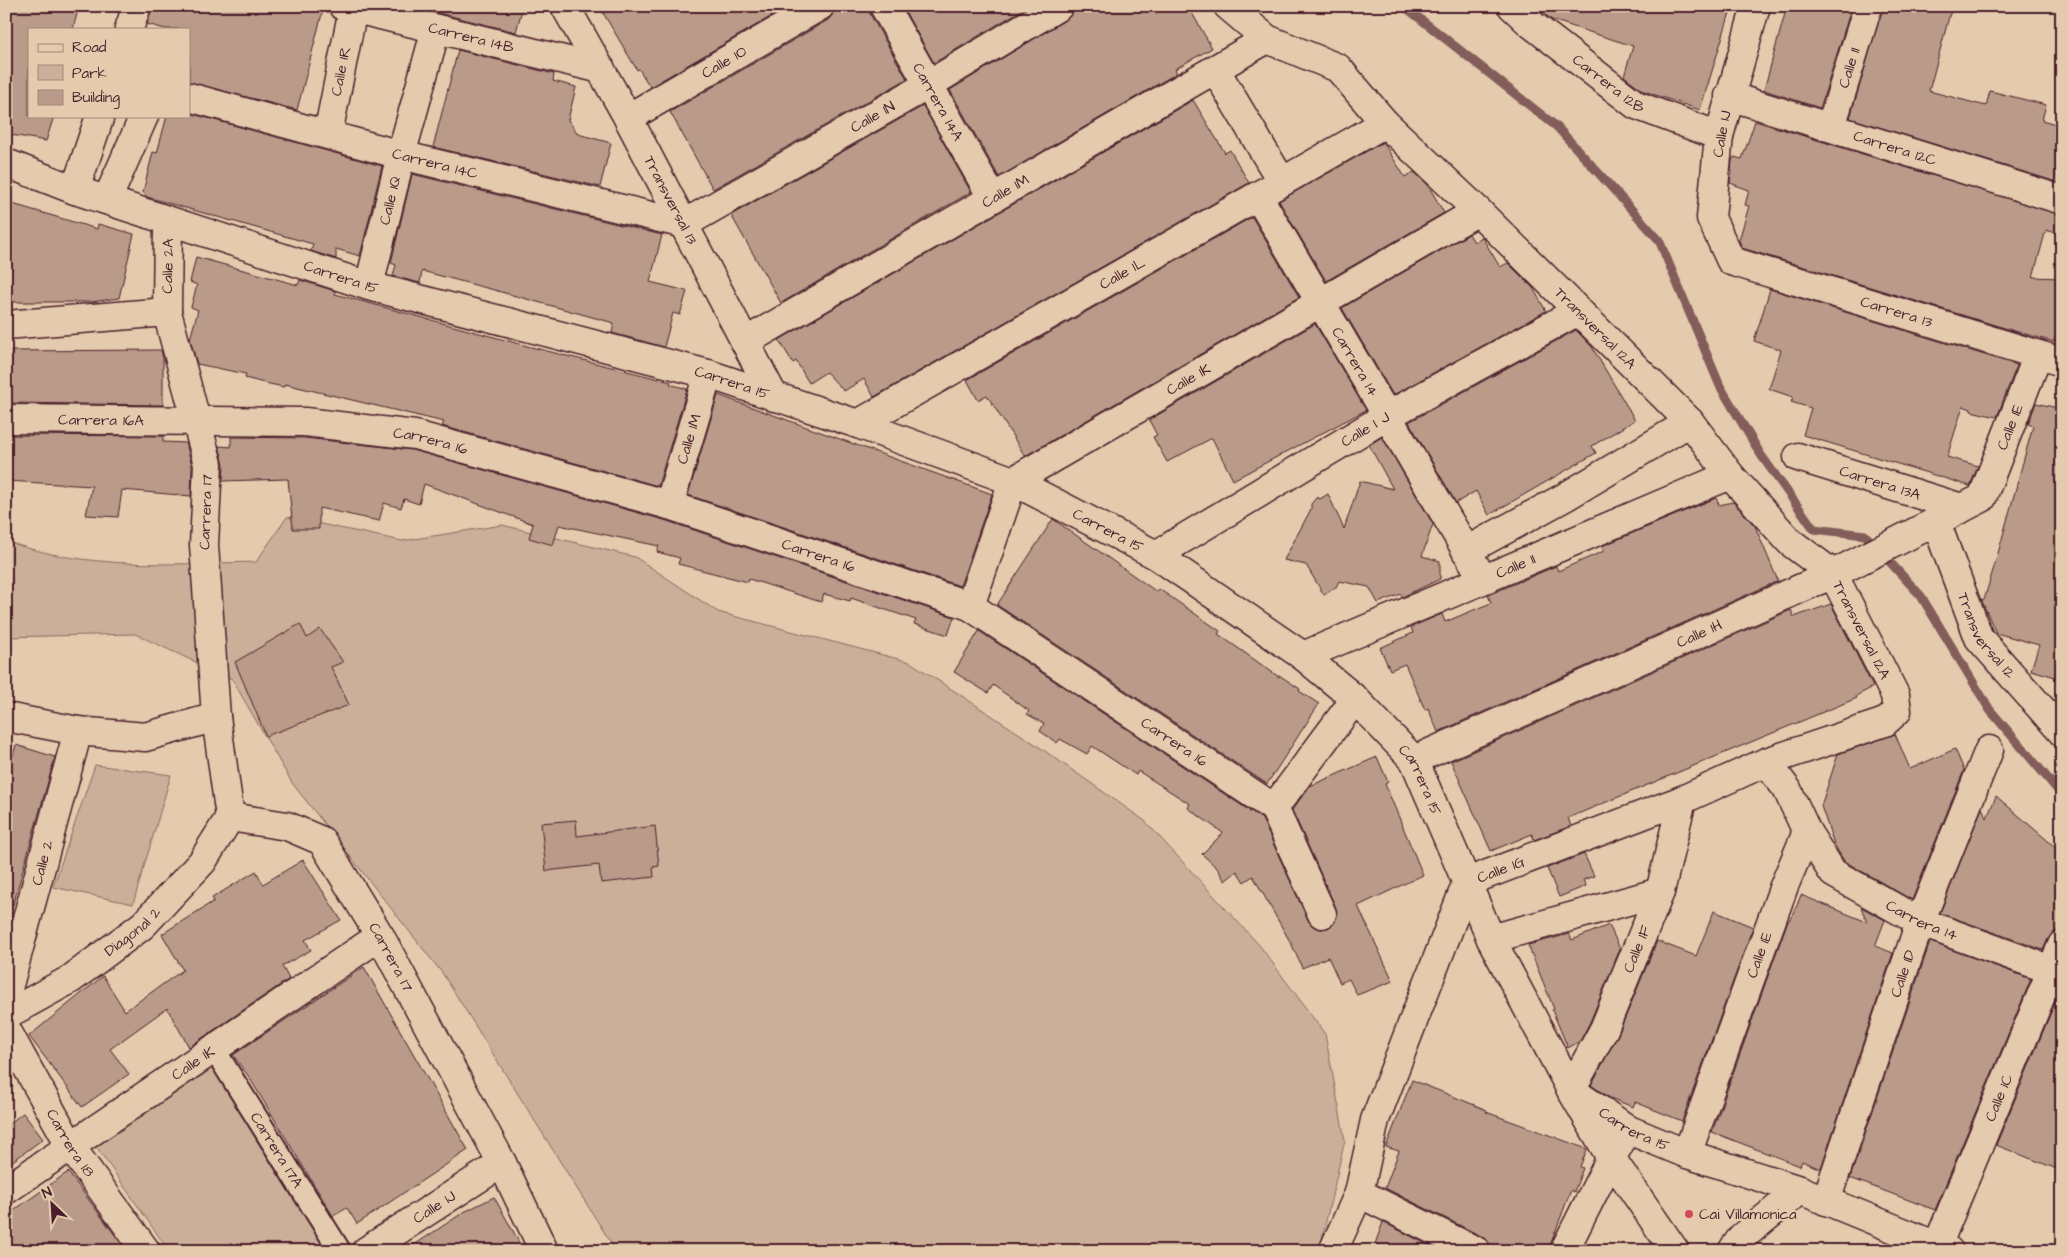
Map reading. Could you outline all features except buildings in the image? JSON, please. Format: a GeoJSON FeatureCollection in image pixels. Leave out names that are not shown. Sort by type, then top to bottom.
{"type":"FeatureCollection","features":[{"type":"Feature","properties":{"kind":"street"},"geometry":{"type":"LineString","coordinates":[[129,28],[137,6]]}},
{"type":"Feature","properties":{"kind":"street","name":"Transversal 13"},"geometry":{"type":"LineString","coordinates":[[565,6],[628,118],[774,398]]}},
{"type":"Feature","properties":{"kind":"street","name":"Calle 1O"},"geometry":{"type":"LineString","coordinates":[[628,118],[820,6]]}},
{"type":"Feature","properties":{"kind":"street","name":"Carrera 14A"},"geometry":{"type":"LineString","coordinates":[[884,6],[992,197]]}},
{"type":"Feature","properties":{"kind":"street","name":"Calle 1N"},"geometry":{"type":"LineString","coordinates":[[684,224],[928,85],[1059,6]]}},
{"type":"Feature","properties":{"kind":"street","name":"Transversal 12A"},"geometry":{"type":"LineString","coordinates":[[1228,6],[1267,39],[1338,68],[1385,123],[1478,211],[1690,422],[1730,475],[1790,542],[1839,571],[1895,695],[1897,711]]}},
{"type":"Feature","properties":{"kind":"street","name":"Calle 1J"},"geometry":{"type":"LineString","coordinates":[[1730,261],[1711,218],[1719,136],[1756,6]]}},
{"type":"Feature","properties":{"kind":"street","name":"Calle 1I"},"geometry":{"type":"LineString","coordinates":[[1831,127],[1868,6]]}},
{"type":"Feature","properties":{"kind":"street","name":"Carrera 14B"},"geometry":{"type":"LineString","coordinates":[[348,8],[601,70]]}},
{"type":"Feature","properties":{"kind":"street","name":"Calle 1R"},"geometry":{"type":"LineString","coordinates":[[328,134],[348,8]]}},
{"type":"Feature","properties":{"kind":"street","name":"Carrera 12B"},"geometry":{"type":"LineString","coordinates":[[1526,12],[1636,105],[1719,136]]}},
{"type":"Feature","properties":{"kind":"street","name":"Calle 1Q"},"geometry":{"type":"LineString","coordinates":[[369,286],[401,155],[436,29]]}},
{"type":"Feature","properties":{"kind":"street","name":"Calle 1M"},"geometry":{"type":"LineString","coordinates":[[744,342],[1267,39]]}},
{"type":"Feature","properties":{"kind":"street"},"geometry":{"type":"LineString","coordinates":[[1215,69],[1282,182]]}},
{"type":"Feature","properties":{"kind":"street","name":"Carrera 12C"},"geometry":{"type":"LineString","coordinates":[[1729,96],[2062,200]]}},
{"type":"Feature","properties":{"kind":"street","name":"Carrera 14C"},"geometry":{"type":"LineString","coordinates":[[190,97],[401,155],[684,224]]}},
{"type":"Feature","properties":{"kind":"street"},"geometry":{"type":"LineString","coordinates":[[75,190],[99,118]]}},
{"type":"Feature","properties":{"kind":"street"},"geometry":{"type":"LineString","coordinates":[[107,200],[143,118]]}},
{"type":"Feature","properties":{"kind":"street","name":"Calle 1L"},"geometry":{"type":"LineString","coordinates":[[858,424],[1385,123]]}},
{"type":"Feature","properties":{"kind":"street","name":"Carrera 15"},"geometry":{"type":"LineString","coordinates":[[6,163],[75,190],[369,286],[708,374],[774,398],[858,424],[1013,481],[1156,555],[1303,656],[1355,699],[1414,760],[1491,939],[1571,1090],[1629,1130],[1687,1154],[1800,1190],[1941,1249]]}},
{"type":"Feature","properties":{"kind":"street","name":"Carrera 14"},"geometry":{"type":"LineString","coordinates":[[1258,196],[1483,580]]}},
{"type":"Feature","properties":{"kind":"street","name":"Calle 1K"},"geometry":{"type":"LineString","coordinates":[[1013,481],[1478,211]]}},
{"type":"Feature","properties":{"kind":"street","name":"Calle 2A"},"geometry":{"type":"LineString","coordinates":[[167,312],[168,221]]}},
{"type":"Feature","properties":{"kind":"street","name":"Carrera 13"},"geometry":{"type":"LineString","coordinates":[[1730,261],[2050,358]]}},
{"type":"Feature","properties":{"kind":"street","name":"Calle I J"},"geometry":{"type":"LineString","coordinates":[[1156,555],[1387,416],[1578,311]]}},
{"type":"Feature","properties":{"kind":"street"},"geometry":{"type":"LineString","coordinates":[[6,325],[167,312]]}},
{"type":"Feature","properties":{"kind":"street","name":"Carrera 17"},"geometry":{"type":"LineString","coordinates":[[167,312],[208,464],[204,545],[216,717],[230,817],[287,826],[322,841],[380,936],[502,1164],[544,1251]]}},
{"type":"Feature","properties":{"kind":"street","name":"Calle 1E"},"geometry":{"type":"LineString","coordinates":[[1972,503],[2050,358]]}},
{"type":"Feature","properties":{"kind":"street","name":"Calle 1M"},"geometry":{"type":"LineString","coordinates":[[669,505],[708,374]]}},
{"type":"Feature","properties":{"kind":"street","name":"Carrera 16A"},"geometry":{"type":"LineString","coordinates":[[6,419],[196,421]]}},
{"type":"Feature","properties":{"kind":"street","name":"Carrera 16"},"geometry":{"type":"LineString","coordinates":[[196,421],[305,422],[415,435],[669,505],[970,606],[1274,808]]}},
{"type":"Feature","properties":{"kind":"street"},"geometry":{"type":"LineString","coordinates":[[1466,551],[1566,497],[1690,422]]}},
{"type":"Feature","properties":{"kind":"street","name":"Carrera 13A"},"geometry":{"type":"LineString","coordinates":[[1798,458],[1972,503]]}},
{"type":"Feature","properties":{"kind":"street","name":"Calle 1I"},"geometry":{"type":"LineString","coordinates":[[1303,656],[1730,475]]}},
{"type":"Feature","properties":{"kind":"street"},"geometry":{"type":"LineString","coordinates":[[970,606],[1013,481]]}},
{"type":"Feature","properties":{"kind":"street","name":"Calle 1H"},"geometry":{"type":"LineString","coordinates":[[1414,760],[1839,571],[1972,503]]}},
{"type":"Feature","properties":{"kind":"street","name":"Transversal 12"},"geometry":{"type":"LineString","coordinates":[[1930,524],[1979,638],[2062,732]]}},
{"type":"Feature","properties":{"kind":"street"},"geometry":{"type":"LineString","coordinates":[[1322,914],[1274,808],[1355,699]]}},
{"type":"Feature","properties":{"kind":"street","name":"Calle 1G"},"geometry":{"type":"LineString","coordinates":[[1333,1251],[1359,1193],[1375,1120],[1467,882],[1682,800],[1766,762],[1885,722],[1897,711]]}},
{"type":"Feature","properties":{"kind":"street"},"geometry":{"type":"LineString","coordinates":[[6,717],[78,731],[145,737],[216,717]]}},
{"type":"Feature","properties":{"kind":"street","name":"Calle 2"},"geometry":{"type":"LineString","coordinates":[[6,996],[78,731]]}},
{"type":"Feature","properties":{"kind":"street","name":"Calle 1D"},"geometry":{"type":"LineString","coordinates":[[1826,1201],[1920,922],[1988,750]]}},
{"type":"Feature","properties":{"kind":"street"},"geometry":{"type":"LineString","coordinates":[[1766,762],[1787,789],[1807,832]]}},
{"type":"Feature","properties":{"kind":"street","name":"Calle 1F"},"geometry":{"type":"LineString","coordinates":[[1571,1090],[1604,1029],[1660,892],[1682,800]]}},
{"type":"Feature","properties":{"kind":"street","name":"Diagonal 2"},"geometry":{"type":"LineString","coordinates":[[6,1015],[72,978],[142,925],[202,862],[230,817]]}},
{"type":"Feature","properties":{"kind":"street","name":"Carrera 14"},"geometry":{"type":"LineString","coordinates":[[1807,832],[1832,872],[1920,922],[2056,972]]}},
{"type":"Feature","properties":{"kind":"street","name":"Calle 1E"},"geometry":{"type":"LineString","coordinates":[[1687,1154],[1784,886],[1807,832]]}},
{"type":"Feature","properties":{"kind":"street"},"geometry":{"type":"LineString","coordinates":[[1491,939],[1660,892]]}},
{"type":"Feature","properties":{"kind":"street","name":"Calle 1K"},"geometry":{"type":"LineString","coordinates":[[6,1190],[380,936]]}},
{"type":"Feature","properties":{"kind":"street","name":"Calle 1C"},"geometry":{"type":"LineString","coordinates":[[1941,1249],[2056,972],[2062,945]]}},
{"type":"Feature","properties":{"kind":"street","name":"Carrera 18"},"geometry":{"type":"LineString","coordinates":[[6,1029],[71,1147],[146,1251]]}},
{"type":"Feature","properties":{"kind":"street","name":"Carrera 17A"},"geometry":{"type":"LineString","coordinates":[[214,1049],[340,1251]]}},
{"type":"Feature","properties":{"kind":"street"},"geometry":{"type":"LineString","coordinates":[[1571,1090],[1611,1158],[1675,1251]]}},
{"type":"Feature","properties":{"kind":"street"},"geometry":{"type":"LineString","coordinates":[[1564,1251],[1611,1158],[1629,1130]]}},
{"type":"Feature","properties":{"kind":"street","name":"Calle 1J"},"geometry":{"type":"LineString","coordinates":[[366,1251],[502,1164]]}},
{"type":"Feature","properties":{"kind":"street"},"geometry":{"type":"LineString","coordinates":[[1732,1251],[1742,1236],[1800,1190]]}},
{"type":"Feature","properties":{"kind":"street"},"geometry":{"type":"LineString","coordinates":[[1359,1193],[1476,1251]]}},
{"type":"Feature","properties":{"kind":"green space"},"geometry":{"type":"Polygon","coordinates":[[[287,517],[402,541],[502,525],[635,557],[718,612],[910,662],[1032,742],[1145,821],[1260,946],[1325,1034],[1345,1140],[1319,1251],[616,1251],[443,974],[292,783],[232,679],[135,634],[6,637],[6,541],[67,557],[98,561],[161,564],[256,562],[287,517]]]}},
{"type":"Feature","properties":{"kind":"green space"},"geometry":{"type":"Polygon","coordinates":[[[95,765],[171,775],[133,904],[53,887],[95,765]]]}},
{"type":"Feature","properties":{"kind":"green space"},"geometry":{"type":"Polygon","coordinates":[[[209,1063],[325,1248],[321,1251],[169,1251],[89,1136],[209,1063]]]}},
{"type":"Feature","properties":{"kind":"waterway"},"geometry":{"type":"LineString","coordinates":[[1404,6],[1557,127],[1659,240],[1720,386],[1761,455],[1814,529],[1865,535],[1921,596],[1990,710],[2062,795]]}},
{"type":"Feature","properties":{"kind":"place","name":"Cai Villamonica"},"geometry":{"type":"Point","coordinates":[1689,1214]}}]}
